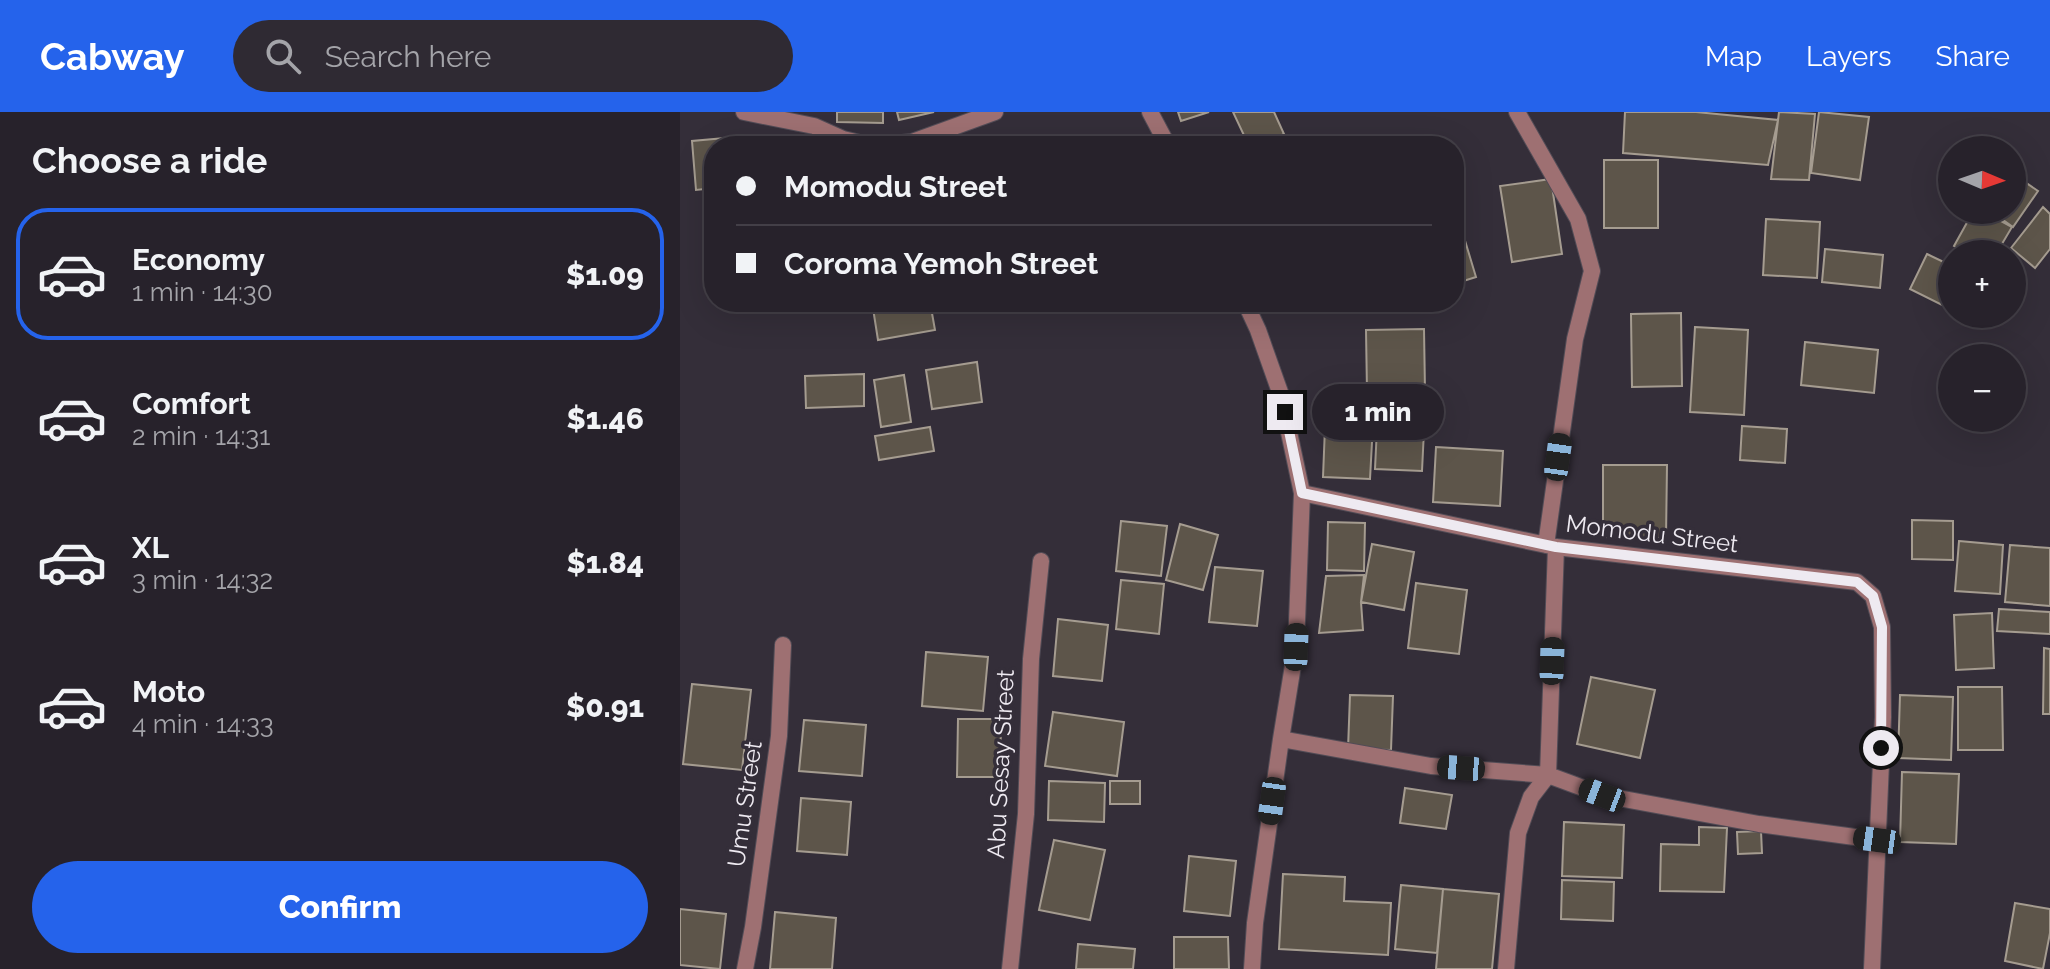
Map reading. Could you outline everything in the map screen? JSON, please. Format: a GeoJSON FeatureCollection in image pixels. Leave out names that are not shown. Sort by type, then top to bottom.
{"type":"FeatureCollection","features":[{"type":"Feature","properties":{"kind":"street"},"geometry":{"type":"LineString","coordinates":[[744,112],[814,126],[836,136]]}},
{"type":"Feature","properties":{"kind":"street"},"geometry":{"type":"LineString","coordinates":[[929,136],[995,112]]}},
{"type":"Feature","properties":{"kind":"street"},"geometry":{"type":"LineString","coordinates":[[1150,112],[1163,136]]}},
{"type":"Feature","properties":{"kind":"street"},"geometry":{"type":"LineString","coordinates":[[1506,969],[1518,833],[1531,797],[1548,775],[1551,546],[1575,339],[1592,271],[1578,219],[1517,112]]}},
{"type":"Feature","properties":{"kind":"street"},"geometry":{"type":"LineString","coordinates":[[1250,312],[1281,395],[1302,493],[1296,647],[1255,923],[1252,969]]}},
{"type":"Feature","properties":{"kind":"street","name":"Momodu Street"},"geometry":{"type":"LineString","coordinates":[[1302,493],[1551,546],[1857,582],[1873,596],[1882,627],[1883,717],[1872,969]]}},
{"type":"Feature","properties":{"kind":"street","name":"Abu Sesay Street"},"geometry":{"type":"LineString","coordinates":[[1010,969],[1026,814],[1031,659],[1041,561]]}},
{"type":"Feature","properties":{"kind":"street","name":"Umu Street"},"geometry":{"type":"LineString","coordinates":[[745,969],[779,736],[783,645]]}},
{"type":"Feature","properties":{"kind":"street"},"geometry":{"type":"LineString","coordinates":[[1281,739],[1431,766],[1548,775],[1602,795],[1759,824],[1877,840]]}},
{"type":"Feature","properties":{"kind":"building"},"geometry":{"type":"Polygon","coordinates":[[[837,112],[883,112],[883,123],[837,122],[837,112]]]}},
{"type":"Feature","properties":{"kind":"building"},"geometry":{"type":"Polygon","coordinates":[[[897,112],[934,112],[899,120],[897,112]]]}},
{"type":"Feature","properties":{"kind":"building"},"geometry":{"type":"Polygon","coordinates":[[[1178,112],[1209,112],[1181,121],[1178,112]]]}},
{"type":"Feature","properties":{"kind":"building"},"geometry":{"type":"Polygon","coordinates":[[[1233,112],[1274,112],[1284,134],[1280,136],[1244,136],[1233,112]]]}},
{"type":"Feature","properties":{"kind":"building"},"geometry":{"type":"Polygon","coordinates":[[[1625,112],[1696,112],[1778,120],[1768,165],[1623,153],[1625,112]]]}},
{"type":"Feature","properties":{"kind":"building"},"geometry":{"type":"Polygon","coordinates":[[[1779,112],[1815,114],[1809,180],[1771,179],[1779,112]]]}},
{"type":"Feature","properties":{"kind":"building"},"geometry":{"type":"Polygon","coordinates":[[[1819,112],[1869,117],[1860,180],[1811,173],[1819,112]]]}},
{"type":"Feature","properties":{"kind":"building"},"geometry":{"type":"Polygon","coordinates":[[[704,140],[704,189],[696,190],[692,141],[704,140]]]}},
{"type":"Feature","properties":{"kind":"building"},"geometry":{"type":"Polygon","coordinates":[[[1604,160],[1658,160],[1658,228],[1604,228],[1604,160]]]}},
{"type":"Feature","properties":{"kind":"building"},"geometry":{"type":"Polygon","coordinates":[[[1551,179],[1562,254],[1512,262],[1500,186],[1551,179]]]}},
{"type":"Feature","properties":{"kind":"building"},"geometry":{"type":"Polygon","coordinates":[[[2026,183],[2038,191],[2026,208],[2026,183]]]}},
{"type":"Feature","properties":{"kind":"building"},"geometry":{"type":"Polygon","coordinates":[[[2043,207],[2050,214],[2050,249],[2035,268],[2026,260],[2026,240],[2017,240],[2043,207]]]}},
{"type":"Feature","properties":{"kind":"building"},"geometry":{"type":"Polygon","coordinates":[[[1766,219],[1820,222],[1817,278],[1763,275],[1766,219]]]}},
{"type":"Feature","properties":{"kind":"building"},"geometry":{"type":"Polygon","coordinates":[[[1966,224],[2007,224],[2012,227],[2004,240],[1957,240],[1966,224]]]}},
{"type":"Feature","properties":{"kind":"building"},"geometry":{"type":"Polygon","coordinates":[[[1464,237],[1476,277],[1464,281],[1464,237]]]}},
{"type":"Feature","properties":{"kind":"building"},"geometry":{"type":"Polygon","coordinates":[[[1825,249],[1883,255],[1880,288],[1822,282],[1825,249]]]}},
{"type":"Feature","properties":{"kind":"building"},"geometry":{"type":"Polygon","coordinates":[[[1927,254],[1938,259],[1938,303],[1910,289],[1927,254]]]}},
{"type":"Feature","properties":{"kind":"building"},"geometry":{"type":"Polygon","coordinates":[[[874,312],[932,312],[935,330],[878,340],[874,312]]]}},
{"type":"Feature","properties":{"kind":"building"},"geometry":{"type":"Polygon","coordinates":[[[1681,313],[1682,386],[1632,387],[1631,314],[1681,313]]]}},
{"type":"Feature","properties":{"kind":"building"},"geometry":{"type":"Polygon","coordinates":[[[1695,327],[1748,330],[1744,415],[1690,412],[1695,327]]]}},
{"type":"Feature","properties":{"kind":"building"},"geometry":{"type":"Polygon","coordinates":[[[1424,329],[1425,391],[1367,392],[1366,330],[1424,329]]]}},
{"type":"Feature","properties":{"kind":"building"},"geometry":{"type":"Polygon","coordinates":[[[1805,342],[1878,350],[1874,393],[1801,385],[1805,342]]]}},
{"type":"Feature","properties":{"kind":"building"},"geometry":{"type":"Polygon","coordinates":[[[977,362],[982,402],[932,409],[926,370],[977,362]]]}},
{"type":"Feature","properties":{"kind":"building"},"geometry":{"type":"Polygon","coordinates":[[[864,374],[864,406],[806,408],[805,376],[864,374]]]}},
{"type":"Feature","properties":{"kind":"building"},"geometry":{"type":"Polygon","coordinates":[[[904,375],[911,422],[881,427],[874,380],[904,375]]]}},
{"type":"Feature","properties":{"kind":"building"},"geometry":{"type":"Polygon","coordinates":[[[1326,402],[1374,405],[1370,479],[1323,477],[1326,402]]]}},
{"type":"Feature","properties":{"kind":"building"},"geometry":{"type":"Polygon","coordinates":[[[1378,407],[1425,410],[1422,471],[1375,469],[1378,407]]]}},
{"type":"Feature","properties":{"kind":"building"},"geometry":{"type":"Polygon","coordinates":[[[1742,426],[1787,429],[1785,463],[1740,460],[1742,426]]]}},
{"type":"Feature","properties":{"kind":"building"},"geometry":{"type":"Polygon","coordinates":[[[930,427],[934,451],[879,460],[875,436],[930,427]]]}},
{"type":"Feature","properties":{"kind":"building"},"geometry":{"type":"Polygon","coordinates":[[[1436,447],[1503,451],[1500,506],[1433,502],[1436,447]]]}},
{"type":"Feature","properties":{"kind":"building"},"geometry":{"type":"Polygon","coordinates":[[[1603,465],[1667,465],[1666,538],[1603,537],[1603,465]]]}},
{"type":"Feature","properties":{"kind":"building"},"geometry":{"type":"Polygon","coordinates":[[[1912,520],[1953,521],[1953,560],[1912,559],[1912,520]]]}},
{"type":"Feature","properties":{"kind":"building"},"geometry":{"type":"Polygon","coordinates":[[[1121,521],[1167,526],[1161,576],[1116,571],[1121,521]]]}},
{"type":"Feature","properties":{"kind":"building"},"geometry":{"type":"Polygon","coordinates":[[[1328,522],[1365,523],[1364,571],[1327,570],[1328,522]]]}},
{"type":"Feature","properties":{"kind":"building"},"geometry":{"type":"Polygon","coordinates":[[[1180,524],[1218,535],[1203,590],[1166,580],[1180,524]]]}},
{"type":"Feature","properties":{"kind":"building"},"geometry":{"type":"Polygon","coordinates":[[[1959,541],[2003,545],[2000,594],[1955,591],[1959,541]]]}},
{"type":"Feature","properties":{"kind":"building"},"geometry":{"type":"Polygon","coordinates":[[[1372,544],[1414,552],[1404,610],[1361,602],[1372,544]]]}},
{"type":"Feature","properties":{"kind":"building"},"geometry":{"type":"Polygon","coordinates":[[[2010,545],[2050,548],[2050,606],[2005,602],[2010,545]]]}},
{"type":"Feature","properties":{"kind":"building"},"geometry":{"type":"Polygon","coordinates":[[[1215,567],[1263,571],[1257,626],[1209,622],[1215,567]]]}},
{"type":"Feature","properties":{"kind":"building"},"geometry":{"type":"Polygon","coordinates":[[[1364,575],[1361,602],[1363,630],[1319,633],[1326,576],[1364,575]]]}},
{"type":"Feature","properties":{"kind":"building"},"geometry":{"type":"Polygon","coordinates":[[[1121,580],[1164,584],[1159,634],[1116,629],[1121,580]]]}},
{"type":"Feature","properties":{"kind":"building"},"geometry":{"type":"Polygon","coordinates":[[[1416,583],[1467,590],[1459,654],[1408,648],[1416,583]]]}},
{"type":"Feature","properties":{"kind":"building"},"geometry":{"type":"Polygon","coordinates":[[[1999,609],[2050,612],[2050,634],[1997,631],[1999,609]]]}},
{"type":"Feature","properties":{"kind":"building"},"geometry":{"type":"Polygon","coordinates":[[[1992,613],[1994,668],[1956,670],[1954,615],[1992,613]]]}},
{"type":"Feature","properties":{"kind":"building"},"geometry":{"type":"Polygon","coordinates":[[[1058,619],[1108,625],[1102,681],[1053,676],[1058,619]]]}},
{"type":"Feature","properties":{"kind":"building"},"geometry":{"type":"Polygon","coordinates":[[[2044,648],[2050,649],[2050,714],[2043,714],[2044,648]]]}},
{"type":"Feature","properties":{"kind":"building"},"geometry":{"type":"Polygon","coordinates":[[[926,652],[988,657],[983,711],[922,706],[926,652]]]}},
{"type":"Feature","properties":{"kind":"building"},"geometry":{"type":"Polygon","coordinates":[[[1591,677],[1655,690],[1640,758],[1577,744],[1591,677]]]}},
{"type":"Feature","properties":{"kind":"building"},"geometry":{"type":"Polygon","coordinates":[[[692,684],[751,690],[742,770],[683,764],[692,684]]]}},
{"type":"Feature","properties":{"kind":"building"},"geometry":{"type":"Polygon","coordinates":[[[1958,687],[2002,687],[2003,750],[1958,750],[1958,687]]]}},
{"type":"Feature","properties":{"kind":"building"},"geometry":{"type":"Polygon","coordinates":[[[1350,695],[1393,696],[1391,750],[1348,749],[1350,695]]]}},
{"type":"Feature","properties":{"kind":"building"},"geometry":{"type":"Polygon","coordinates":[[[1900,695],[1953,697],[1951,760],[1898,758],[1900,695]]]}},
{"type":"Feature","properties":{"kind":"building"},"geometry":{"type":"Polygon","coordinates":[[[1053,712],[1124,722],[1117,776],[1045,766],[1053,712]]]}},
{"type":"Feature","properties":{"kind":"building"},"geometry":{"type":"Polygon","coordinates":[[[958,719],[1001,719],[1000,777],[957,777],[958,719]]]}},
{"type":"Feature","properties":{"kind":"building"},"geometry":{"type":"Polygon","coordinates":[[[804,720],[866,725],[862,776],[799,771],[804,720]]]}},
{"type":"Feature","properties":{"kind":"building"},"geometry":{"type":"Polygon","coordinates":[[[1902,772],[1959,774],[1956,844],[1900,842],[1902,772]]]}},
{"type":"Feature","properties":{"kind":"building"},"geometry":{"type":"Polygon","coordinates":[[[1049,781],[1105,783],[1104,822],[1048,820],[1049,781]]]}},
{"type":"Feature","properties":{"kind":"building"},"geometry":{"type":"Polygon","coordinates":[[[1110,781],[1140,781],[1140,804],[1110,804],[1110,781]]]}},
{"type":"Feature","properties":{"kind":"building"},"geometry":{"type":"Polygon","coordinates":[[[1405,788],[1452,795],[1446,829],[1400,823],[1405,788]]]}},
{"type":"Feature","properties":{"kind":"building"},"geometry":{"type":"Polygon","coordinates":[[[801,798],[851,802],[847,855],[797,851],[801,798]]]}},
{"type":"Feature","properties":{"kind":"building"},"geometry":{"type":"Polygon","coordinates":[[[1564,822],[1624,825],[1622,878],[1562,876],[1564,822]]]}},
{"type":"Feature","properties":{"kind":"building"},"geometry":{"type":"Polygon","coordinates":[[[1699,827],[1727,828],[1724,892],[1660,891],[1661,844],[1699,845],[1699,827]]]}},
{"type":"Feature","properties":{"kind":"building"},"geometry":{"type":"Polygon","coordinates":[[[1761,831],[1762,853],[1738,854],[1737,832],[1761,831]]]}},
{"type":"Feature","properties":{"kind":"building"},"geometry":{"type":"Polygon","coordinates":[[[1054,840],[1105,850],[1090,920],[1039,910],[1054,840]]]}},
{"type":"Feature","properties":{"kind":"building"},"geometry":{"type":"Polygon","coordinates":[[[1189,856],[1236,861],[1230,916],[1184,911],[1189,856]]]}},
{"type":"Feature","properties":{"kind":"building"},"geometry":{"type":"Polygon","coordinates":[[[1283,874],[1345,877],[1344,901],[1391,903],[1388,955],[1279,949],[1283,874]]]}},
{"type":"Feature","properties":{"kind":"building"},"geometry":{"type":"Polygon","coordinates":[[[1562,880],[1614,882],[1613,921],[1561,919],[1562,880]]]}},
{"type":"Feature","properties":{"kind":"building"},"geometry":{"type":"Polygon","coordinates":[[[1401,885],[1443,889],[1437,953],[1395,949],[1401,885]]]}},
{"type":"Feature","properties":{"kind":"building"},"geometry":{"type":"Polygon","coordinates":[[[1443,889],[1499,894],[1492,969],[1436,969],[1443,889]]]}},
{"type":"Feature","properties":{"kind":"building"},"geometry":{"type":"Polygon","coordinates":[[[2015,903],[2050,909],[2050,933],[2043,969],[2005,961],[2015,903]]]}},
{"type":"Feature","properties":{"kind":"building"},"geometry":{"type":"Polygon","coordinates":[[[680,909],[726,914],[720,969],[680,965],[680,909]]]}},
{"type":"Feature","properties":{"kind":"building"},"geometry":{"type":"Polygon","coordinates":[[[775,912],[836,918],[832,969],[770,969],[775,912]]]}},
{"type":"Feature","properties":{"kind":"building"},"geometry":{"type":"Polygon","coordinates":[[[1174,937],[1228,937],[1229,969],[1174,969],[1174,937]]]}},
{"type":"Feature","properties":{"kind":"building"},"geometry":{"type":"Polygon","coordinates":[[[1078,944],[1135,949],[1133,969],[1076,969],[1078,944]]]}},
{"type":"Feature","properties":{"kind":"route"},"geometry":{"type":"LineString","coordinates":[[1285,412],[1302,493],[1556,547],[1857,582],[1873,596],[1882,627],[1881,748]]}}]}
